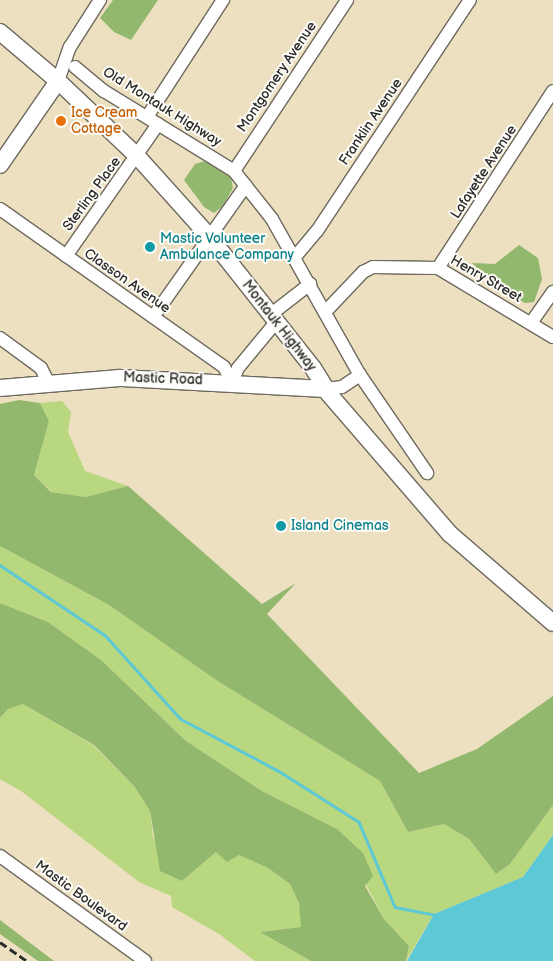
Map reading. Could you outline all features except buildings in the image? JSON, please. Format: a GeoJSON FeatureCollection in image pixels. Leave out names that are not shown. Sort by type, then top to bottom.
{"type":"FeatureCollection","features":[{"type":"Feature","properties":{"kind":"main road","name":"Montauk Highway"},"geometry":{"type":"LineString","coordinates":[[0,32],[58,81],[136,156],[208,235],[326,388],[450,534],[553,622]]}},
{"type":"Feature","properties":{"kind":"main road"},"geometry":{"type":"LineString","coordinates":[[0,165],[58,81]]}},
{"type":"Feature","properties":{"kind":"main road","name":"Mastic Road"},"geometry":{"type":"LineString","coordinates":[[0,388],[48,382],[120,378],[326,388]]}},
{"type":"Feature","properties":{"kind":"street"},"geometry":{"type":"LineString","coordinates":[[58,81],[70,47],[100,0]]}},
{"type":"Feature","properties":{"kind":"street"},"geometry":{"type":"LineString","coordinates":[[146,117],[223,0]]}},
{"type":"Feature","properties":{"kind":"street","name":"Montgomery Avenue"},"geometry":{"type":"LineString","coordinates":[[234,171],[346,0]]}},
{"type":"Feature","properties":{"kind":"street","name":"Franklin Avenue"},"geometry":{"type":"LineString","coordinates":[[295,258],[317,231],[468,1]]}},
{"type":"Feature","properties":{"kind":"street","name":"Old Montauk Highway"},"geometry":{"type":"LineString","coordinates":[[75,67],[104,91],[234,171],[246,185],[295,258],[360,375],[427,472]]}},
{"type":"Feature","properties":{"kind":"street","name":"Lafayette Avenue"},"geometry":{"type":"LineString","coordinates":[[438,268],[553,91]]}},
{"type":"Feature","properties":{"kind":"street","name":"Sterling Place"},"geometry":{"type":"LineString","coordinates":[[66,256],[158,124]]}},
{"type":"Feature","properties":{"kind":"street"},"geometry":{"type":"LineString","coordinates":[[153,317],[208,235],[246,185]]}},
{"type":"Feature","properties":{"kind":"street","name":"Classon Avenue"},"geometry":{"type":"LineString","coordinates":[[0,209],[224,367],[232,382]]}},
{"type":"Feature","properties":{"kind":"street","name":"Henry Street"},"geometry":{"type":"LineString","coordinates":[[326,311],[362,272],[373,267],[438,268],[553,337]]}},
{"type":"Feature","properties":{"kind":"street"},"geometry":{"type":"LineString","coordinates":[[232,382],[238,368],[273,319],[310,284]]}},
{"type":"Feature","properties":{"kind":"street"},"geometry":{"type":"LineString","coordinates":[[531,323],[553,292]]}},
{"type":"Feature","properties":{"kind":"street"},"geometry":{"type":"LineString","coordinates":[[0,338],[41,368],[48,382]]}},
{"type":"Feature","properties":{"kind":"street"},"geometry":{"type":"LineString","coordinates":[[326,388],[342,387],[360,375]]}},
{"type":"Feature","properties":{"kind":"street","name":"Mastic Boulevard"},"geometry":{"type":"LineString","coordinates":[[0,856],[145,961]]}},
{"type":"Feature","properties":{"kind":"green space"},"geometry":{"type":"Polygon","coordinates":[[[113,0],[158,0],[131,40],[114,32],[100,18],[113,0]]]}},
{"type":"Feature","properties":{"kind":"green space"},"geometry":{"type":"Polygon","coordinates":[[[205,161],[231,177],[233,188],[223,206],[214,213],[204,207],[184,180],[195,164],[205,161]]]}},
{"type":"Feature","properties":{"kind":"green space"},"geometry":{"type":"Polygon","coordinates":[[[519,245],[538,258],[542,279],[534,302],[525,303],[499,289],[472,263],[495,264],[519,245]]]}},
{"type":"Feature","properties":{"kind":"green space"},"geometry":{"type":"Polygon","coordinates":[[[19,400],[40,403],[49,421],[34,475],[51,492],[86,497],[128,486],[262,604],[296,583],[267,614],[419,773],[477,749],[553,696],[553,805],[510,864],[496,874],[469,839],[444,824],[408,832],[380,781],[216,680],[109,605],[0,546],[0,404],[19,400]]]}},
{"type":"Feature","properties":{"kind":"green space"},"geometry":{"type":"Polygon","coordinates":[[[62,401],[71,412],[68,432],[85,471],[128,486],[86,497],[52,492],[34,475],[49,421],[40,403],[62,401]]]}},
{"type":"Feature","properties":{"kind":"green space"},"geometry":{"type":"Polygon","coordinates":[[[0,546],[109,605],[216,680],[380,781],[408,832],[444,824],[469,839],[496,874],[510,864],[553,805],[553,835],[523,877],[434,914],[406,961],[409,946],[384,919],[337,829],[262,791],[186,741],[101,660],[48,622],[0,603],[0,546]]]}},
{"type":"Feature","properties":{"kind":"green space"},"geometry":{"type":"Polygon","coordinates":[[[0,603],[48,622],[101,660],[186,741],[262,791],[337,829],[363,853],[373,876],[365,886],[384,919],[409,946],[406,961],[311,961],[260,932],[301,927],[299,903],[290,884],[268,868],[239,855],[227,862],[216,852],[182,881],[160,871],[150,811],[134,786],[94,745],[23,704],[8,709],[0,718],[0,603]]]}},
{"type":"Feature","properties":{"kind":"green space"},"geometry":{"type":"Polygon","coordinates":[[[23,704],[93,745],[134,786],[150,811],[153,837],[182,881],[216,852],[239,855],[268,868],[290,884],[299,903],[302,927],[260,932],[311,961],[255,961],[219,934],[172,907],[171,896],[139,882],[21,791],[0,779],[0,718],[8,709],[23,704]]]}},
{"type":"Feature","properties":{"kind":"green space"},"geometry":{"type":"Polygon","coordinates":[[[0,920],[54,961],[38,961],[0,934],[0,920]]]}},
{"type":"Feature","properties":{"kind":"water"},"geometry":{"type":"Polygon","coordinates":[[[553,835],[553,961],[407,961],[434,914],[523,877],[553,835]]]}},
{"type":"Feature","properties":{"kind":"waterway"},"geometry":{"type":"LineString","coordinates":[[0,565],[105,635],[181,719],[279,771],[359,822],[395,907],[436,915]]}},
{"type":"Feature","properties":{"kind":"railway"},"geometry":{"type":"LineString","coordinates":[[0,942],[27,961]]}},
{"type":"Feature","properties":{"kind":"place","name":"Ice Cream Cottage"},"geometry":{"type":"Point","coordinates":[61,121]}},
{"type":"Feature","properties":{"kind":"place","name":"Mastic Volunteer Ambulance Company"},"geometry":{"type":"Point","coordinates":[150,247]}},
{"type":"Feature","properties":{"kind":"place","name":"Island Cinemas"},"geometry":{"type":"Point","coordinates":[281,526]}}]}
